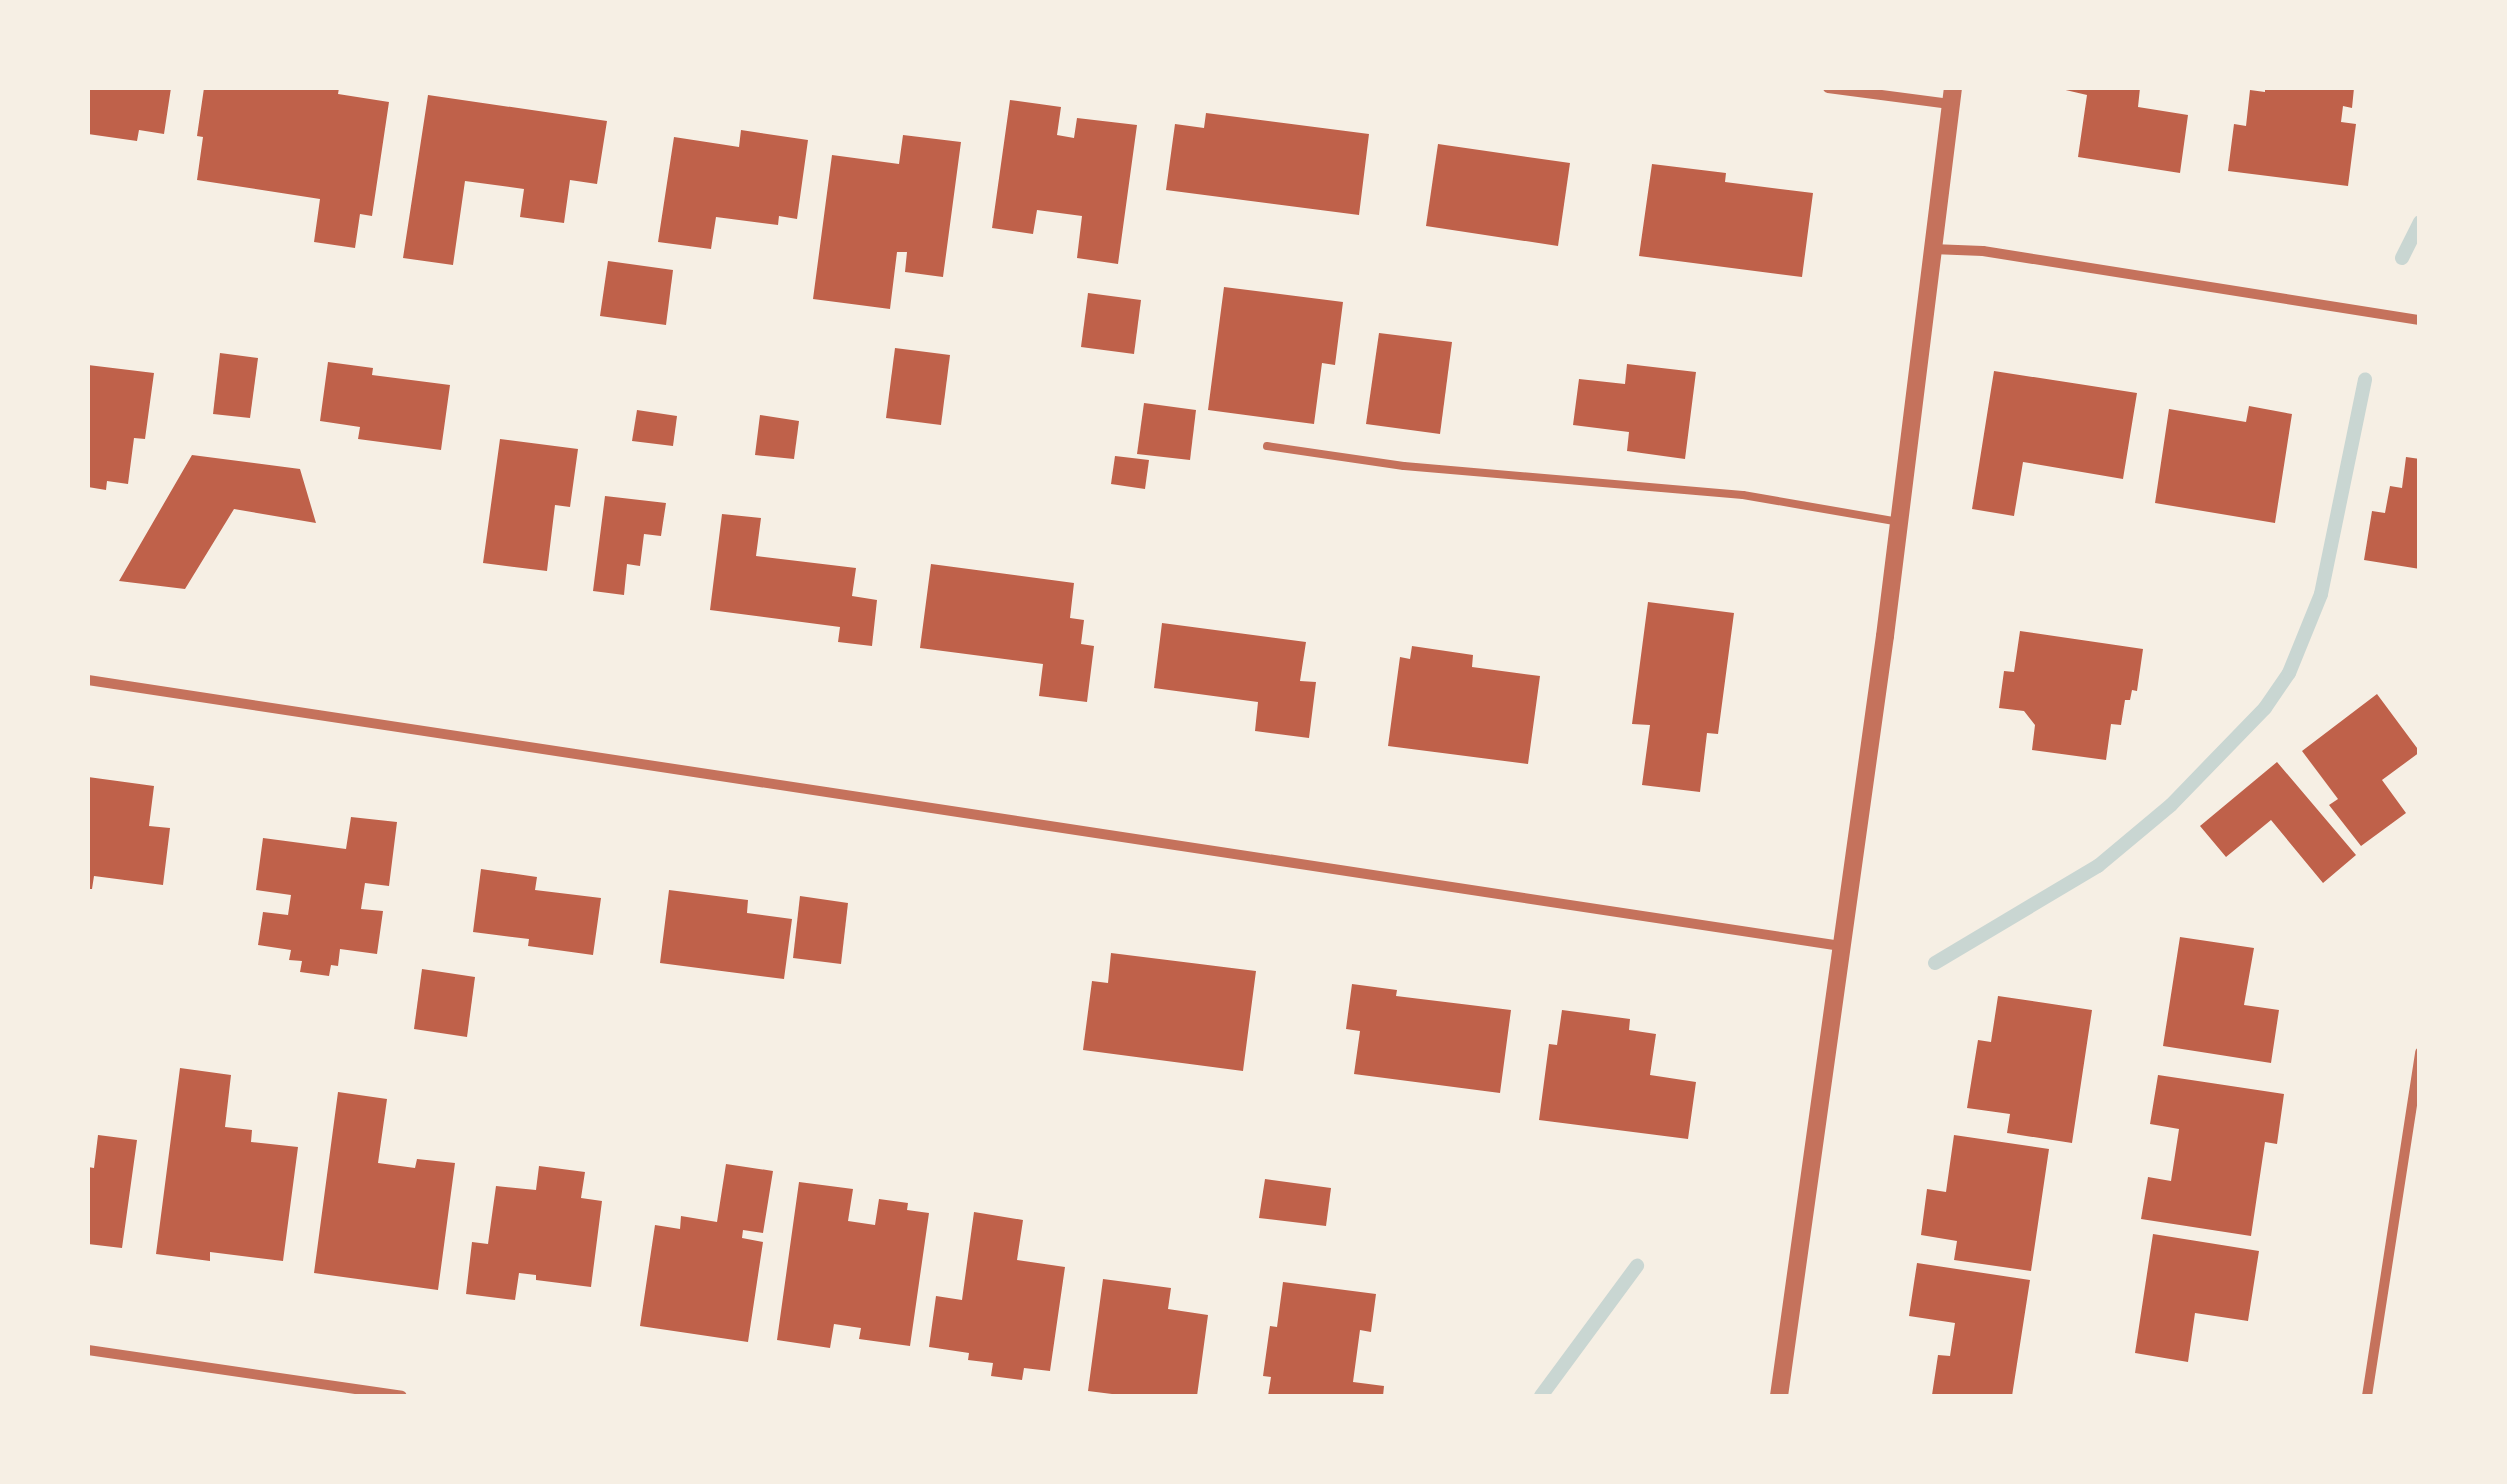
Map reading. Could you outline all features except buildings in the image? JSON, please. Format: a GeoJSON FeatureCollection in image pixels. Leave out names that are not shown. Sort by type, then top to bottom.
{"type":"FeatureCollection","features":[{"type":"Feature","properties":{"kind":"street"},"geometry":{"type":"LineString","coordinates":[[1779,1396],[1899,522],[1952,96],[1828,88]]}},
{"type":"Feature","properties":{"kind":"street"},"geometry":{"type":"LineString","coordinates":[[1932,249],[1983,252],[2420,320]]}},
{"type":"Feature","properties":{"kind":"street"},"geometry":{"type":"LineString","coordinates":[[88,680],[1841,946]]}},
{"type":"Feature","properties":{"kind":"street"},"geometry":{"type":"LineString","coordinates":[[2367,1396],[2420,1052]]}},
{"type":"Feature","properties":{"kind":"street"},"geometry":{"type":"LineString","coordinates":[[88,1350],[402,1396]]}},
{"type":"Feature","properties":{"kind":"lane"},"geometry":{"type":"LineString","coordinates":[[1267,446],[1422,468],[1742,495],[1899,522]]}},
{"type":"Feature","properties":{"kind":"waterway"},"geometry":{"type":"LineString","coordinates":[[2402,258],[2420,222]]}},
{"type":"Feature","properties":{"kind":"waterway"},"geometry":{"type":"LineString","coordinates":[[1935,963],[2098,866],[2171,805],[2265,708],[2289,673],[2321,594],[2365,379]]}},
{"type":"Feature","properties":{"kind":"waterway"},"geometry":{"type":"LineString","coordinates":[[1541,1396],[1637,1266]]}}]}
